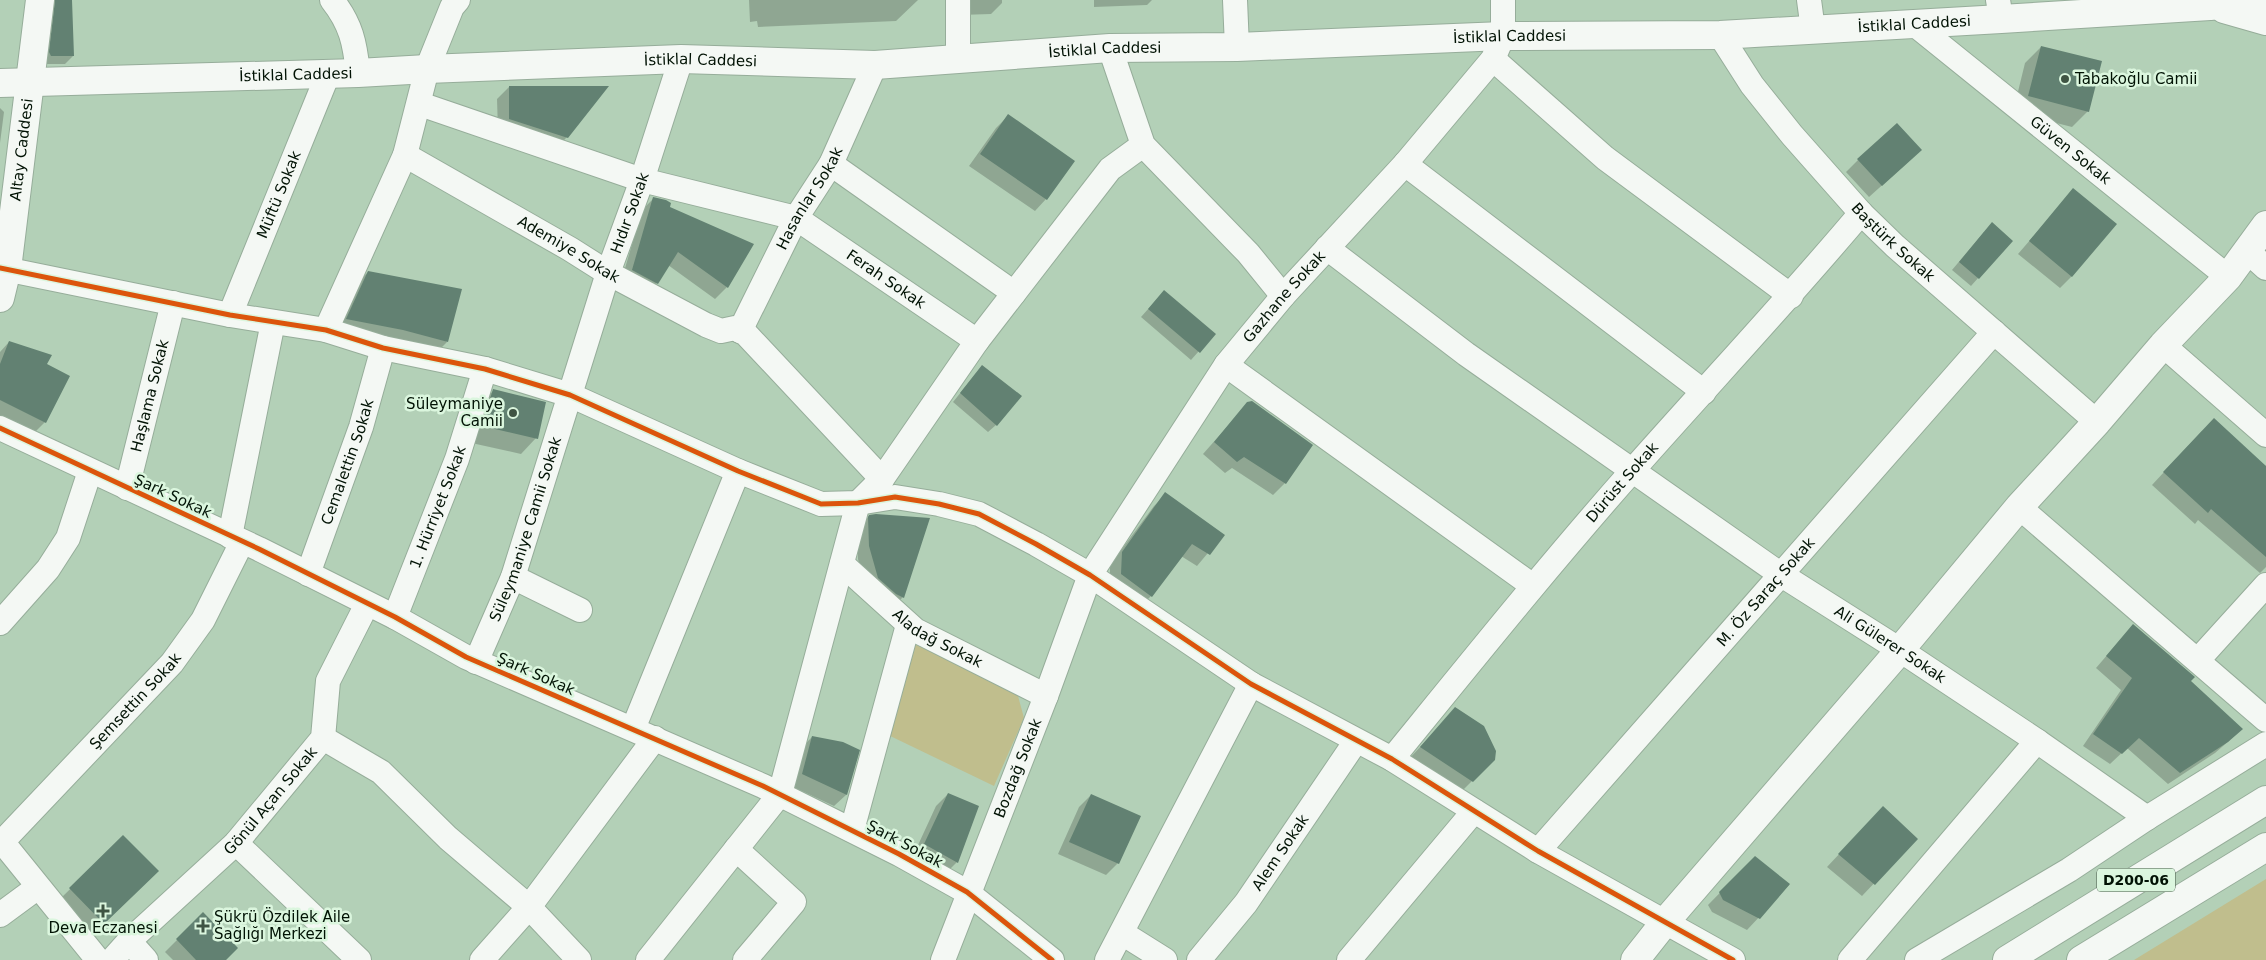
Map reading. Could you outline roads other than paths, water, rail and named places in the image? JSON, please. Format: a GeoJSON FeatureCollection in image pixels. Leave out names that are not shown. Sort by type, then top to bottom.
{"type":"FeatureCollection","features":[{"type":"Feature","properties":{"kind":"main road","name":"Altay Caddesi"},"geometry":{"type":"LineString","coordinates":[[0,298],[40,0]]}},
{"type":"Feature","properties":{"kind":"main road","name":"İstiklal Caddesi"},"geometry":{"type":"LineString","coordinates":[[0,83],[358,73],[682,59],[875,65],[1110,48],[1498,48],[1914,24],[2000,10],[2210,6],[2258,0]]}},
{"type":"Feature","properties":{"kind":"main road","name":"İstiklal Caddesi"},"geometry":{"type":"LineString","coordinates":[[2210,6],[2266,21]]}},
{"type":"Feature","properties":{"kind":"main road"},"geometry":{"type":"LineString","coordinates":[[1635,960],[1665,922],[1900,650],[2019,507],[2097,422],[2163,345],[2228,277],[2256,259],[2266,226]]}},
{"type":"Feature","properties":{"kind":"main road","name":"D200-06"},"geometry":{"type":"LineString","coordinates":[[2007,960],[2266,800]]}},
{"type":"Feature","properties":{"kind":"main road","name":"D200-06"},"geometry":{"type":"LineString","coordinates":[[2081,960],[2266,846]]}},
{"type":"Feature","properties":{"kind":"street"},"geometry":{"type":"LineString","coordinates":[[332,0],[347,22],[356,44],[358,73]]}},
{"type":"Feature","properties":{"kind":"street"},"geometry":{"type":"LineString","coordinates":[[958,0],[958,59]]}},
{"type":"Feature","properties":{"kind":"street"},"geometry":{"type":"LineString","coordinates":[[1234,0],[1237,47]]}},
{"type":"Feature","properties":{"kind":"street"},"geometry":{"type":"LineString","coordinates":[[1503,0],[1498,48],[1605,158],[1791,296]]}},
{"type":"Feature","properties":{"kind":"street"},"geometry":{"type":"LineString","coordinates":[[1809,0],[1813,30]]}},
{"type":"Feature","properties":{"kind":"street"},"geometry":{"type":"LineString","coordinates":[[326,330],[405,154],[420,104],[427,69],[451,2]]}},
{"type":"Feature","properties":{"kind":"street","name":"Güven Sokak"},"geometry":{"type":"LineString","coordinates":[[1914,24],[2228,277]]}},
{"type":"Feature","properties":{"kind":"street","name":"Baştürk Sokak"},"geometry":{"type":"LineString","coordinates":[[1720,35],[1752,85],[1792,135],[1861,214],[1894,246],[2097,422]]}},
{"type":"Feature","properties":{"kind":"street"},"geometry":{"type":"LineString","coordinates":[[1110,48],[1143,145],[1248,253],[1283,296]]}},
{"type":"Feature","properties":{"kind":"street","name":"Gazhane Sokak"},"geometry":{"type":"LineString","coordinates":[[1090,575],[1226,365],[1283,296],[1405,164],[1498,48]]}},
{"type":"Feature","properties":{"kind":"street","name":"Hıdır Sokak"},"geometry":{"type":"LineString","coordinates":[[570,395],[608,273],[642,180],[682,59]]}},
{"type":"Feature","properties":{"kind":"street","name":"Hasanlar Sokak"},"geometry":{"type":"LineString","coordinates":[[737,329],[796,218],[831,164],[875,65]]}},
{"type":"Feature","properties":{"kind":"street","name":"Müftü Sokak"},"geometry":{"type":"LineString","coordinates":[[230,316],[328,74]]}},
{"type":"Feature","properties":{"kind":"street"},"geometry":{"type":"LineString","coordinates":[[420,104],[642,180],[796,218]]}},
{"type":"Feature","properties":{"kind":"street"},"geometry":{"type":"LineString","coordinates":[[648,960],[780,794],[858,503],[882,479],[977,341],[1110,168],[1143,145]]}},
{"type":"Feature","properties":{"kind":"street","name":"Ademiye Sokak"},"geometry":{"type":"LineString","coordinates":[[405,154],[608,273],[706,325],[721,331],[737,329]]}},
{"type":"Feature","properties":{"kind":"street"},"geometry":{"type":"LineString","coordinates":[[831,164],[1014,293]]}},
{"type":"Feature","properties":{"kind":"street"},"geometry":{"type":"LineString","coordinates":[[1405,164],[1704,392]]}},
{"type":"Feature","properties":{"kind":"street","name":"Dürüst Sokak"},"geometry":{"type":"LineString","coordinates":[[1392,759],[1533,586],[1632,471],[1791,296],[1861,214]]}},
{"type":"Feature","properties":{"kind":"street","name":"Ferah Sokak"},"geometry":{"type":"LineString","coordinates":[[796,218],[977,341]]}},
{"type":"Feature","properties":{"kind":"street","name":"Ali Gülerer Sokak"},"geometry":{"type":"LineString","coordinates":[[1327,248],[1466,354],[1780,574],[1900,650],[2037,741],[2147,818]]}},
{"type":"Feature","properties":{"kind":"street"},"geometry":{"type":"LineString","coordinates":[[4,268],[230,316],[326,330],[382,348],[485,369],[570,395],[738,471],[821,504],[858,503],[895,497],[939,504],[979,514],[1090,575],[1251,684],[1392,759],[1538,852],[1734,960]]}},
{"type":"Feature","properties":{"kind":"street","name":"Haşlama Sokak"},"geometry":{"type":"LineString","coordinates":[[127,488],[173,303]]}},
{"type":"Feature","properties":{"kind":"street","name":"Şemsettin Sokak"},"geometry":{"type":"LineString","coordinates":[[1,841],[172,663],[203,620],[236,539],[272,322]]}},
{"type":"Feature","properties":{"kind":"street"},"geometry":{"type":"LineString","coordinates":[[737,329],[746,334],[882,479]]}},
{"type":"Feature","properties":{"kind":"street","name":"M. Öz Saraç Sokak"},"geometry":{"type":"LineString","coordinates":[[1538,852],[1994,332]]}},
{"type":"Feature","properties":{"kind":"street"},"geometry":{"type":"LineString","coordinates":[[2163,345],[2266,435]]}},
{"type":"Feature","properties":{"kind":"street","name":"Cemalettin Sokak"},"geometry":{"type":"LineString","coordinates":[[308,574],[361,427],[382,348]]}},
{"type":"Feature","properties":{"kind":"street"},"geometry":{"type":"LineString","coordinates":[[1226,365],[1533,586]]}},
{"type":"Feature","properties":{"kind":"street","name":"1. Hürriyet Sokak"},"geometry":{"type":"LineString","coordinates":[[395,618],[457,459],[485,369]]}},
{"type":"Feature","properties":{"kind":"street","name":"Süleymaniye Camii Sokak"},"geometry":{"type":"LineString","coordinates":[[476,662],[513,578],[570,395]]}},
{"type":"Feature","properties":{"kind":"street","name":"Şark Sokak"},"geometry":{"type":"LineString","coordinates":[[0,428],[308,574],[476,662],[633,728],[780,794],[852,830],[968,892],[1052,960]]}},
{"type":"Feature","properties":{"kind":"street"},"geometry":{"type":"LineString","coordinates":[[0,623],[48,569],[68,538],[90,471]]}},
{"type":"Feature","properties":{"kind":"street"},"geometry":{"type":"LineString","coordinates":[[633,728],[738,471]]}},
{"type":"Feature","properties":{"kind":"street"},"geometry":{"type":"LineString","coordinates":[[2019,507],[2266,720]]}},
{"type":"Feature","properties":{"kind":"street","name":"Aladağ Sokak"},"geometry":{"type":"LineString","coordinates":[[842,564],[915,630],[1046,696]]}},
{"type":"Feature","properties":{"kind":"street","name":"Bozdağ Sokak"},"geometry":{"type":"LineString","coordinates":[[942,960],[1046,696],[1090,575]]}},
{"type":"Feature","properties":{"kind":"street"},"geometry":{"type":"LineString","coordinates":[[513,578],[580,610]]}},
{"type":"Feature","properties":{"kind":"street"},"geometry":{"type":"LineString","coordinates":[[2198,660],[2266,585]]}},
{"type":"Feature","properties":{"kind":"street","name":"Gönül Açan Sokak"},"geometry":{"type":"LineString","coordinates":[[112,960],[129,941],[236,843],[323,738],[328,681],[367,604]]}},
{"type":"Feature","properties":{"kind":"street"},"geometry":{"type":"LineString","coordinates":[[852,830],[908,625]]}},
{"type":"Feature","properties":{"kind":"street"},"geometry":{"type":"LineString","coordinates":[[1107,960],[1251,684]]}},
{"type":"Feature","properties":{"kind":"street"},"geometry":{"type":"LineString","coordinates":[[323,738],[381,772],[448,838],[529,907],[580,960]]}},
{"type":"Feature","properties":{"kind":"street"},"geometry":{"type":"LineString","coordinates":[[482,960],[529,907],[655,738]]}},
{"type":"Feature","properties":{"kind":"street","name":"Alem Sokak"},"geometry":{"type":"LineString","coordinates":[[1199,960],[1246,903],[1356,741]]}},
{"type":"Feature","properties":{"kind":"street"},"geometry":{"type":"LineString","coordinates":[[1850,960],[2037,741]]}},
{"type":"Feature","properties":{"kind":"street"},"geometry":{"type":"LineString","coordinates":[[1917,960],[2069,870],[2147,818],[2266,744]]}},
{"type":"Feature","properties":{"kind":"street"},"geometry":{"type":"LineString","coordinates":[[1349,960],[1474,811]]}},
{"type":"Feature","properties":{"kind":"street"},"geometry":{"type":"LineString","coordinates":[[1,841],[98,960]]}},
{"type":"Feature","properties":{"kind":"street"},"geometry":{"type":"LineString","coordinates":[[236,843],[359,960]]}},
{"type":"Feature","properties":{"kind":"street"},"geometry":{"type":"LineString","coordinates":[[736,849],[794,902],[746,960]]}},
{"type":"Feature","properties":{"kind":"street"},"geometry":{"type":"LineString","coordinates":[[0,915],[38,887]]}},
{"type":"Feature","properties":{"kind":"street"},"geometry":{"type":"LineString","coordinates":[[1122,933],[1165,960]]}},
{"type":"Feature","properties":{"kind":"street"},"geometry":{"type":"LineString","coordinates":[[129,941],[146,960]]}},
{"type":"Feature","properties":{"kind":"place","name":"Tabakoğlu Camii"},"geometry":{"type":"Point","coordinates":[2065,79]}},
{"type":"Feature","properties":{"kind":"place","name":"Süleymaniye Camii"},"geometry":{"type":"Point","coordinates":[513,413]}},
{"type":"Feature","properties":{"kind":"place","name":"Deva Eczanesi"},"geometry":{"type":"Point","coordinates":[103,911]}},
{"type":"Feature","properties":{"kind":"place","name":"Şükrü Özdilek Aile Sağlığı Merkezi"},"geometry":{"type":"Point","coordinates":[203,926]}}]}
